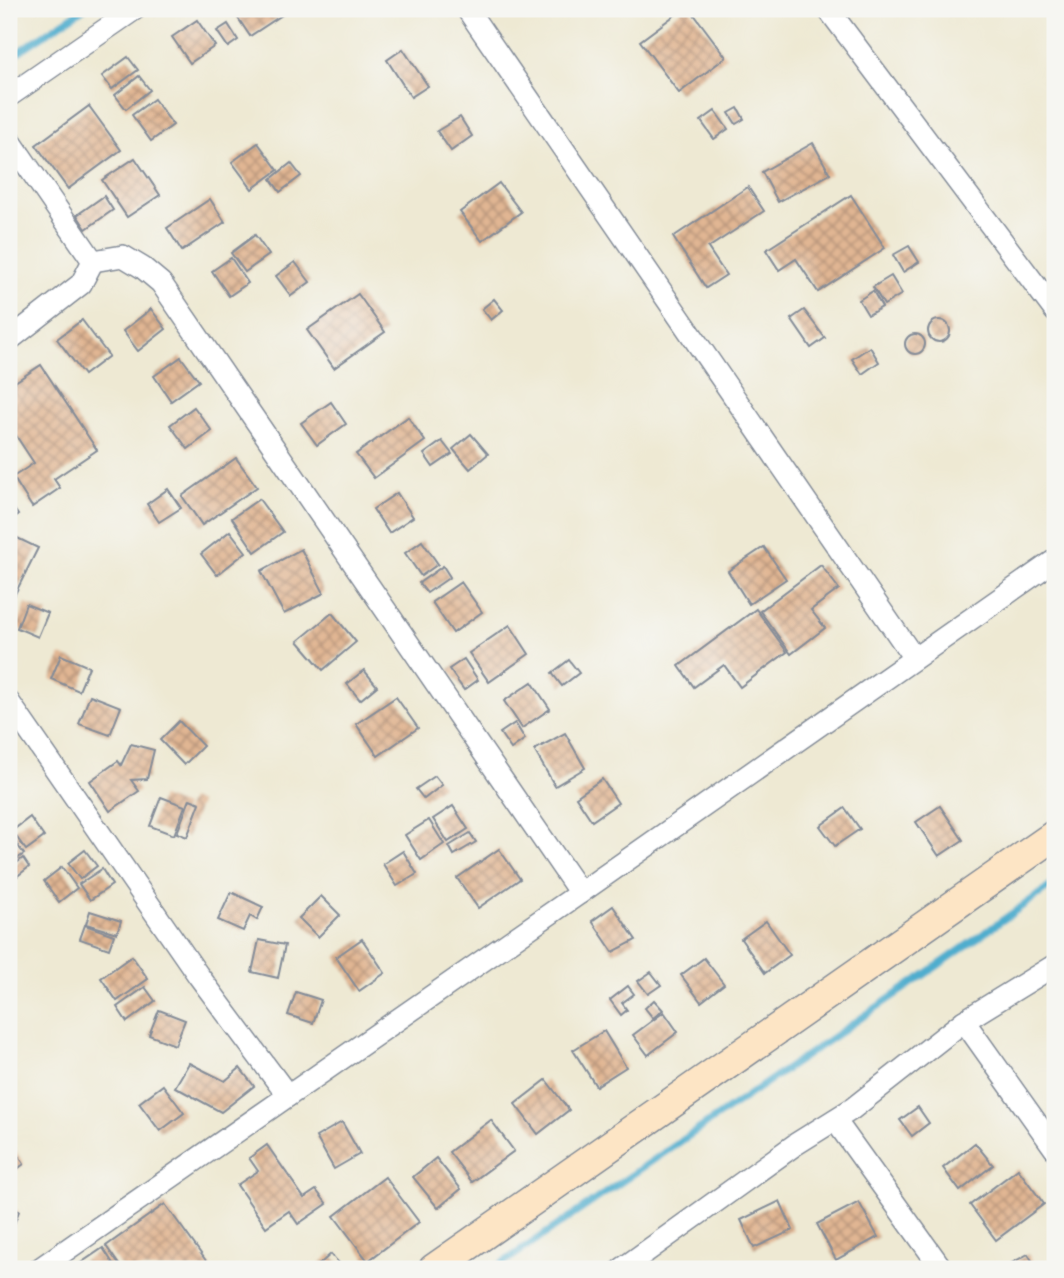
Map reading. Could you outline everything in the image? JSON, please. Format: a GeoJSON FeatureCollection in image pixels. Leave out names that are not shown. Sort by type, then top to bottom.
{"type":"FeatureCollection","features":[{"type":"Feature","properties":{"kind":"street"},"geometry":{"type":"LineString","coordinates":[[9,96],[135,9]]}},
{"type":"Feature","properties":{"kind":"street"},"geometry":{"type":"LineString","coordinates":[[467,9],[914,658]]}},
{"type":"Feature","properties":{"kind":"street"},"geometry":{"type":"LineString","coordinates":[[828,9],[1055,311]]}},
{"type":"Feature","properties":{"kind":"street"},"geometry":{"type":"LineString","coordinates":[[9,139],[93,261]]}},
{"type":"Feature","properties":{"kind":"street"},"geometry":{"type":"LineString","coordinates":[[93,261],[123,256],[161,283],[580,893]]}},
{"type":"Feature","properties":{"kind":"street"},"geometry":{"type":"LineString","coordinates":[[9,340],[81,284],[93,261]]}},
{"type":"Feature","properties":{"kind":"street"},"geometry":{"type":"LineString","coordinates":[[39,1269],[1055,561]]}},
{"type":"Feature","properties":{"kind":"street"},"geometry":{"type":"LineString","coordinates":[[9,702],[198,975],[288,1096]]}},
{"type":"Feature","properties":{"kind":"street"},"geometry":{"type":"LineString","coordinates":[[434,1269],[1055,835]]}},
{"type":"Feature","properties":{"kind":"street"},"geometry":{"type":"LineString","coordinates":[[622,1269],[796,1144],[852,1110],[964,1021],[1055,965]]}},
{"type":"Feature","properties":{"kind":"street"},"geometry":{"type":"LineString","coordinates":[[964,1021],[1055,1149]]}},
{"type":"Feature","properties":{"kind":"street"},"geometry":{"type":"LineString","coordinates":[[835,1120],[942,1269]]}},
{"type":"Feature","properties":{"kind":"building"},"geometry":{"type":"Polygon","coordinates":[[[232,9],[291,9],[250,36],[232,9]]]}},
{"type":"Feature","properties":{"kind":"building"},"geometry":{"type":"Polygon","coordinates":[[[683,9],[690,9],[726,57],[679,93],[640,41],[683,9]]]}},
{"type":"Feature","properties":{"kind":"building"},"geometry":{"type":"Polygon","coordinates":[[[197,20],[215,46],[190,63],[172,37],[197,20]]]}},
{"type":"Feature","properties":{"kind":"building"},"geometry":{"type":"Polygon","coordinates":[[[228,24],[238,40],[228,47],[217,31],[228,24]]]}},
{"type":"Feature","properties":{"kind":"building"},"geometry":{"type":"Polygon","coordinates":[[[403,49],[428,86],[411,97],[387,60],[403,49]]]}},
{"type":"Feature","properties":{"kind":"building"},"geometry":{"type":"Polygon","coordinates":[[[128,57],[138,70],[112,89],[102,76],[128,57]]]}},
{"type":"Feature","properties":{"kind":"building"},"geometry":{"type":"Polygon","coordinates":[[[139,76],[150,90],[126,109],[115,95],[139,76]]]}},
{"type":"Feature","properties":{"kind":"building"},"geometry":{"type":"Polygon","coordinates":[[[154,99],[173,125],[151,141],[132,115],[154,99]]]}},
{"type":"Feature","properties":{"kind":"building"},"geometry":{"type":"Polygon","coordinates":[[[89,106],[121,150],[68,189],[36,145],[89,106]]]}},
{"type":"Feature","properties":{"kind":"building"},"geometry":{"type":"Polygon","coordinates":[[[738,108],[744,119],[736,124],[729,113],[738,108]]]}},
{"type":"Feature","properties":{"kind":"building"},"geometry":{"type":"Polygon","coordinates":[[[715,111],[728,129],[714,139],[701,121],[715,111]]]}},
{"type":"Feature","properties":{"kind":"building"},"geometry":{"type":"Polygon","coordinates":[[[460,117],[472,136],[451,151],[437,131],[460,117]]]}},
{"type":"Feature","properties":{"kind":"building"},"geometry":{"type":"Polygon","coordinates":[[[258,143],[278,170],[252,189],[232,162],[258,143]]]}},
{"type":"Feature","properties":{"kind":"building"},"geometry":{"type":"Polygon","coordinates":[[[813,143],[830,174],[778,202],[762,172],[813,143]]]}},
{"type":"Feature","properties":{"kind":"building"},"geometry":{"type":"Polygon","coordinates":[[[135,158],[160,195],[127,217],[102,180],[135,158]]]}},
{"type":"Feature","properties":{"kind":"building"},"geometry":{"type":"Polygon","coordinates":[[[291,163],[301,176],[280,192],[271,179],[291,163]]]}},
{"type":"Feature","properties":{"kind":"building"},"geometry":{"type":"Polygon","coordinates":[[[499,183],[521,212],[482,241],[460,212],[499,183]]]}},
{"type":"Feature","properties":{"kind":"building"},"geometry":{"type":"Polygon","coordinates":[[[748,187],[764,211],[708,248],[726,275],[706,288],[673,237],[748,187]]]}},
{"type":"Feature","properties":{"kind":"building"},"geometry":{"type":"Polygon","coordinates":[[[851,195],[885,248],[818,292],[796,259],[779,270],[766,250],[851,195]]]}},
{"type":"Feature","properties":{"kind":"building"},"geometry":{"type":"Polygon","coordinates":[[[104,196],[113,210],[86,229],[77,215],[104,196]]]}},
{"type":"Feature","properties":{"kind":"building"},"geometry":{"type":"Polygon","coordinates":[[[210,199],[225,222],[182,251],[167,228],[210,199]]]}},
{"type":"Feature","properties":{"kind":"building"},"geometry":{"type":"Polygon","coordinates":[[[255,235],[269,255],[245,272],[231,253],[255,235]]]}},
{"type":"Feature","properties":{"kind":"building"},"geometry":{"type":"Polygon","coordinates":[[[909,246],[919,262],[903,272],[893,255],[909,246]]]}},
{"type":"Feature","properties":{"kind":"building"},"geometry":{"type":"Polygon","coordinates":[[[231,258],[248,283],[229,296],[212,271],[231,258]]]}},
{"type":"Feature","properties":{"kind":"building"},"geometry":{"type":"Polygon","coordinates":[[[295,262],[310,282],[291,296],[276,276],[295,262]]]}},
{"type":"Feature","properties":{"kind":"building"},"geometry":{"type":"Polygon","coordinates":[[[891,276],[902,294],[884,305],[873,287],[891,276]]]}},
{"type":"Feature","properties":{"kind":"building"},"geometry":{"type":"Polygon","coordinates":[[[873,291],[882,307],[868,315],[859,300],[873,291]]]}},
{"type":"Feature","properties":{"kind":"building"},"geometry":{"type":"Polygon","coordinates":[[[358,294],[385,332],[334,368],[307,330],[358,294]]]}},
{"type":"Feature","properties":{"kind":"building"},"geometry":{"type":"Polygon","coordinates":[[[494,299],[503,310],[491,320],[482,309],[494,299]]]}},
{"type":"Feature","properties":{"kind":"building"},"geometry":{"type":"Polygon","coordinates":[[[151,309],[166,329],[138,351],[123,331],[151,309]]]}},
{"type":"Feature","properties":{"kind":"building"},"geometry":{"type":"Polygon","coordinates":[[[804,310],[825,338],[811,348],[791,319],[804,310]]]}},
{"type":"Feature","properties":{"kind":"building"},"geometry":{"type":"Polygon","coordinates":[[[82,320],[109,356],[84,375],[57,339],[82,320]]]}},
{"type":"Feature","properties":{"kind":"building"},"geometry":{"type":"Polygon","coordinates":[[[939,320],[947,323],[950,331],[947,339],[939,342],[931,339],[928,331],[931,323],[939,320]]]}},
{"type":"Feature","properties":{"kind":"building"},"geometry":{"type":"Polygon","coordinates":[[[911,334],[919,334],[925,344],[919,354],[911,354],[905,348],[905,340],[911,334]]]}},
{"type":"Feature","properties":{"kind":"building"},"geometry":{"type":"Polygon","coordinates":[[[870,347],[879,362],[862,374],[852,359],[870,347]]]}},
{"type":"Feature","properties":{"kind":"building"},"geometry":{"type":"Polygon","coordinates":[[[181,357],[199,381],[171,401],[154,376],[181,357]]]}},
{"type":"Feature","properties":{"kind":"building"},"geometry":{"type":"Polygon","coordinates":[[[41,365],[97,450],[54,479],[60,488],[32,507],[13,477],[34,463],[9,425],[9,386],[41,365]]]}},
{"type":"Feature","properties":{"kind":"building"},"geometry":{"type":"Polygon","coordinates":[[[331,402],[346,424],[317,445],[301,423],[331,402]]]}},
{"type":"Feature","properties":{"kind":"building"},"geometry":{"type":"Polygon","coordinates":[[[194,407],[212,431],[188,449],[170,425],[194,407]]]}},
{"type":"Feature","properties":{"kind":"building"},"geometry":{"type":"Polygon","coordinates":[[[408,417],[425,441],[374,478],[356,454],[408,417]]]}},
{"type":"Feature","properties":{"kind":"building"},"geometry":{"type":"Polygon","coordinates":[[[471,434],[488,454],[470,469],[453,449],[471,434]]]}},
{"type":"Feature","properties":{"kind":"building"},"geometry":{"type":"Polygon","coordinates":[[[442,441],[452,454],[433,467],[424,454],[442,441]]]}},
{"type":"Feature","properties":{"kind":"building"},"geometry":{"type":"Polygon","coordinates":[[[236,458],[257,487],[202,525],[182,496],[236,458]]]}},
{"type":"Feature","properties":{"kind":"building"},"geometry":{"type":"Polygon","coordinates":[[[168,489],[181,508],[159,522],[147,504],[168,489]]]}},
{"type":"Feature","properties":{"kind":"building"},"geometry":{"type":"Polygon","coordinates":[[[397,493],[413,517],[389,533],[373,509],[397,493]]]}},
{"type":"Feature","properties":{"kind":"building"},"geometry":{"type":"Polygon","coordinates":[[[259,499],[283,532],[255,552],[232,518],[259,499]]]}},
{"type":"Feature","properties":{"kind":"building"},"geometry":{"type":"Polygon","coordinates":[[[9,502],[18,515],[11,519],[9,516],[9,502]]]}},
{"type":"Feature","properties":{"kind":"building"},"geometry":{"type":"Polygon","coordinates":[[[230,531],[246,552],[217,575],[201,554],[230,531]]]}},
{"type":"Feature","properties":{"kind":"building"},"geometry":{"type":"Polygon","coordinates":[[[9,534],[38,548],[13,598],[9,596],[9,534]]]}},
{"type":"Feature","properties":{"kind":"building"},"geometry":{"type":"Polygon","coordinates":[[[422,541],[438,564],[421,576],[405,553],[422,541]]]}},
{"type":"Feature","properties":{"kind":"building"},"geometry":{"type":"Polygon","coordinates":[[[764,547],[786,579],[749,604],[728,571],[764,547]]]}},
{"type":"Feature","properties":{"kind":"building"},"geometry":{"type":"Polygon","coordinates":[[[301,549],[324,593],[284,614],[261,571],[301,549]]]}},
{"type":"Feature","properties":{"kind":"building"},"geometry":{"type":"Polygon","coordinates":[[[821,565],[839,589],[811,610],[825,628],[791,654],[760,611],[821,565]]]}},
{"type":"Feature","properties":{"kind":"building"},"geometry":{"type":"Polygon","coordinates":[[[443,566],[450,577],[427,593],[419,583],[443,566]]]}},
{"type":"Feature","properties":{"kind":"building"},"geometry":{"type":"Polygon","coordinates":[[[461,582],[482,612],[453,633],[432,602],[461,582]]]}},
{"type":"Feature","properties":{"kind":"building"},"geometry":{"type":"Polygon","coordinates":[[[26,604],[48,613],[38,637],[17,628],[26,604]]]}},
{"type":"Feature","properties":{"kind":"building"},"geometry":{"type":"Polygon","coordinates":[[[756,609],[787,652],[740,687],[724,665],[694,687],[679,666],[756,609]]]}},
{"type":"Feature","properties":{"kind":"building"},"geometry":{"type":"Polygon","coordinates":[[[332,613],[356,642],[323,670],[298,641],[332,613]]]}},
{"type":"Feature","properties":{"kind":"building"},"geometry":{"type":"Polygon","coordinates":[[[510,625],[529,654],[489,682],[469,653],[510,625]]]}},
{"type":"Feature","properties":{"kind":"building"},"geometry":{"type":"Polygon","coordinates":[[[61,655],[89,667],[79,691],[51,679],[61,655]]]}},
{"type":"Feature","properties":{"kind":"building"},"geometry":{"type":"Polygon","coordinates":[[[464,659],[478,680],[464,690],[449,669],[464,659]]]}},
{"type":"Feature","properties":{"kind":"building"},"geometry":{"type":"Polygon","coordinates":[[[569,660],[579,673],[562,686],[552,673],[569,660]]]}},
{"type":"Feature","properties":{"kind":"building"},"geometry":{"type":"Polygon","coordinates":[[[364,670],[377,686],[360,700],[347,684],[364,670]]]}},
{"type":"Feature","properties":{"kind":"building"},"geometry":{"type":"Polygon","coordinates":[[[532,682],[550,709],[522,728],[504,701],[532,682]]]}},
{"type":"Feature","properties":{"kind":"building"},"geometry":{"type":"Polygon","coordinates":[[[90,695],[121,707],[110,735],[79,724],[90,695]]]}},
{"type":"Feature","properties":{"kind":"building"},"geometry":{"type":"Polygon","coordinates":[[[396,697],[418,728],[378,756],[356,724],[396,697]]]}},
{"type":"Feature","properties":{"kind":"building"},"geometry":{"type":"Polygon","coordinates":[[[179,721],[203,746],[184,765],[160,740],[179,721]]]}},
{"type":"Feature","properties":{"kind":"building"},"geometry":{"type":"Polygon","coordinates":[[[515,723],[525,739],[511,749],[500,733],[515,723]]]}},
{"type":"Feature","properties":{"kind":"building"},"geometry":{"type":"Polygon","coordinates":[[[565,733],[585,768],[555,786],[534,750],[565,733]]]}},
{"type":"Feature","properties":{"kind":"building"},"geometry":{"type":"Polygon","coordinates":[[[131,744],[154,750],[147,779],[131,780],[139,791],[110,811],[90,781],[118,761],[121,765],[131,744]]]}},
{"type":"Feature","properties":{"kind":"building"},"geometry":{"type":"Polygon","coordinates":[[[435,776],[442,785],[424,799],[416,789],[435,776]]]}},
{"type":"Feature","properties":{"kind":"building"},"geometry":{"type":"Polygon","coordinates":[[[602,779],[618,803],[592,821],[576,797],[602,779]]]}},
{"type":"Feature","properties":{"kind":"building"},"geometry":{"type":"Polygon","coordinates":[[[161,797],[185,806],[174,835],[150,826],[161,797]]]}},
{"type":"Feature","properties":{"kind":"building"},"geometry":{"type":"Polygon","coordinates":[[[190,799],[200,803],[187,837],[177,833],[190,799]]]}},
{"type":"Feature","properties":{"kind":"building"},"geometry":{"type":"Polygon","coordinates":[[[453,806],[468,829],[448,842],[433,819],[453,806]]]}},
{"type":"Feature","properties":{"kind":"building"},"geometry":{"type":"Polygon","coordinates":[[[940,806],[963,840],[939,856],[916,822],[940,806]]]}},
{"type":"Feature","properties":{"kind":"building"},"geometry":{"type":"Polygon","coordinates":[[[845,808],[860,829],[835,846],[820,826],[845,808]]]}},
{"type":"Feature","properties":{"kind":"building"},"geometry":{"type":"Polygon","coordinates":[[[30,817],[44,837],[26,850],[12,831],[30,817]]]}},
{"type":"Feature","properties":{"kind":"building"},"geometry":{"type":"Polygon","coordinates":[[[429,820],[444,844],[421,860],[405,835],[429,820]]]}},
{"type":"Feature","properties":{"kind":"building"},"geometry":{"type":"Polygon","coordinates":[[[470,833],[476,842],[454,855],[449,846],[470,833]]]}},
{"type":"Feature","properties":{"kind":"building"},"geometry":{"type":"Polygon","coordinates":[[[12,838],[24,854],[11,863],[9,840],[12,838]]]}},
{"type":"Feature","properties":{"kind":"building"},"geometry":{"type":"Polygon","coordinates":[[[499,849],[520,879],[478,908],[457,878],[499,849]]]}},
{"type":"Feature","properties":{"kind":"building"},"geometry":{"type":"Polygon","coordinates":[[[85,850],[97,866],[80,879],[68,863],[85,850]]]}},
{"type":"Feature","properties":{"kind":"building"},"geometry":{"type":"Polygon","coordinates":[[[403,851],[417,874],[397,886],[383,864],[403,851]]]}},
{"type":"Feature","properties":{"kind":"building"},"geometry":{"type":"Polygon","coordinates":[[[23,858],[29,867],[11,881],[9,869],[23,858]]]}},
{"type":"Feature","properties":{"kind":"building"},"geometry":{"type":"Polygon","coordinates":[[[62,867],[77,888],[59,902],[44,881],[62,867]]]}},
{"type":"Feature","properties":{"kind":"building"},"geometry":{"type":"Polygon","coordinates":[[[102,869],[112,885],[90,900],[79,884],[102,869]]]}},
{"type":"Feature","properties":{"kind":"building"},"geometry":{"type":"Polygon","coordinates":[[[231,892],[263,907],[257,920],[250,916],[243,931],[218,920],[231,892]]]}},
{"type":"Feature","properties":{"kind":"building"},"geometry":{"type":"Polygon","coordinates":[[[321,896],[340,915],[318,937],[299,918],[321,896]]]}},
{"type":"Feature","properties":{"kind":"building"},"geometry":{"type":"Polygon","coordinates":[[[613,906],[636,940],[613,952],[592,921],[613,906]]]}},
{"type":"Feature","properties":{"kind":"building"},"geometry":{"type":"Polygon","coordinates":[[[90,911],[121,921],[117,933],[86,924],[90,911]]]}},
{"type":"Feature","properties":{"kind":"building"},"geometry":{"type":"Polygon","coordinates":[[[766,921],[790,955],[765,973],[741,939],[766,921]]]}},
{"type":"Feature","properties":{"kind":"building"},"geometry":{"type":"Polygon","coordinates":[[[85,925],[114,935],[109,949],[80,939],[85,925]]]}},
{"type":"Feature","properties":{"kind":"building"},"geometry":{"type":"Polygon","coordinates":[[[362,939],[385,973],[359,991],[336,957],[362,939]]]}},
{"type":"Feature","properties":{"kind":"building"},"geometry":{"type":"Polygon","coordinates":[[[259,940],[285,945],[278,978],[252,972],[259,940]]]}},
{"type":"Feature","properties":{"kind":"building"},"geometry":{"type":"Polygon","coordinates":[[[132,956],[148,979],[117,1001],[101,978],[132,956]]]}},
{"type":"Feature","properties":{"kind":"building"},"geometry":{"type":"Polygon","coordinates":[[[704,958],[724,984],[701,1002],[681,975],[704,958]]]}},
{"type":"Feature","properties":{"kind":"building"},"geometry":{"type":"Polygon","coordinates":[[[651,972],[661,985],[648,994],[638,981],[651,972]]]}},
{"type":"Feature","properties":{"kind":"building"},"geometry":{"type":"Polygon","coordinates":[[[628,986],[634,994],[622,1003],[627,1010],[621,1015],[610,1000],[628,986]]]}},
{"type":"Feature","properties":{"kind":"building"},"geometry":{"type":"Polygon","coordinates":[[[145,987],[155,1001],[127,1022],[117,1007],[145,987]]]}},
{"type":"Feature","properties":{"kind":"building"},"geometry":{"type":"Polygon","coordinates":[[[296,992],[321,1000],[313,1023],[288,1015],[296,992]]]}},
{"type":"Feature","properties":{"kind":"building"},"geometry":{"type":"Polygon","coordinates":[[[654,1000],[663,1010],[653,1018],[645,1008],[654,1000]]]}},
{"type":"Feature","properties":{"kind":"building"},"geometry":{"type":"Polygon","coordinates":[[[159,1010],[185,1020],[175,1045],[149,1035],[159,1010]]]}},
{"type":"Feature","properties":{"kind":"building"},"geometry":{"type":"Polygon","coordinates":[[[664,1012],[678,1032],[648,1055],[633,1035],[664,1012]]]}},
{"type":"Feature","properties":{"kind":"building"},"geometry":{"type":"Polygon","coordinates":[[[604,1031],[626,1067],[596,1086],[573,1050],[604,1031]]]}},
{"type":"Feature","properties":{"kind":"building"},"geometry":{"type":"Polygon","coordinates":[[[189,1063],[225,1081],[240,1068],[254,1086],[221,1112],[175,1087],[189,1063]]]}},
{"type":"Feature","properties":{"kind":"building"},"geometry":{"type":"Polygon","coordinates":[[[546,1080],[569,1110],[538,1134],[515,1104],[546,1080]]]}},
{"type":"Feature","properties":{"kind":"building"},"geometry":{"type":"Polygon","coordinates":[[[163,1085],[184,1113],[160,1131],[139,1103],[163,1085]]]}},
{"type":"Feature","properties":{"kind":"building"},"geometry":{"type":"Polygon","coordinates":[[[918,1107],[929,1123],[912,1136],[900,1120],[918,1107]]]}},
{"type":"Feature","properties":{"kind":"building"},"geometry":{"type":"Polygon","coordinates":[[[491,1120],[514,1151],[472,1182],[449,1152],[491,1120]]]}},
{"type":"Feature","properties":{"kind":"building"},"geometry":{"type":"Polygon","coordinates":[[[342,1122],[360,1154],[334,1169],[316,1137],[342,1122]]]}},
{"type":"Feature","properties":{"kind":"building"},"geometry":{"type":"Polygon","coordinates":[[[9,1141],[24,1164],[9,1175],[9,1141]]]}},
{"type":"Feature","properties":{"kind":"building"},"geometry":{"type":"Polygon","coordinates":[[[975,1143],[993,1165],[960,1191],[943,1168],[975,1143]]]}},
{"type":"Feature","properties":{"kind":"building"},"geometry":{"type":"Polygon","coordinates":[[[267,1145],[304,1198],[316,1190],[327,1204],[298,1224],[289,1211],[266,1227],[237,1185],[258,1171],[249,1158],[267,1145]]]}},
{"type":"Feature","properties":{"kind":"building"},"geometry":{"type":"Polygon","coordinates":[[[436,1158],[461,1189],[438,1208],[413,1177],[436,1158]]]}},
{"type":"Feature","properties":{"kind":"building"},"geometry":{"type":"Polygon","coordinates":[[[1018,1169],[1044,1204],[996,1240],[970,1205],[1018,1169]]]}},
{"type":"Feature","properties":{"kind":"building"},"geometry":{"type":"Polygon","coordinates":[[[385,1177],[419,1222],[368,1261],[334,1216],[385,1177]]]}},
{"type":"Feature","properties":{"kind":"building"},"geometry":{"type":"Polygon","coordinates":[[[780,1201],[793,1230],[754,1248],[741,1220],[780,1201]]]}},
{"type":"Feature","properties":{"kind":"building"},"geometry":{"type":"Polygon","coordinates":[[[859,1202],[878,1237],[836,1260],[817,1224],[859,1202]]]}},
{"type":"Feature","properties":{"kind":"building"},"geometry":{"type":"Polygon","coordinates":[[[165,1204],[212,1269],[122,1269],[106,1246],[165,1204]]]}},
{"type":"Feature","properties":{"kind":"building"},"geometry":{"type":"Polygon","coordinates":[[[9,1207],[19,1211],[9,1237],[9,1207]]]}},
{"type":"Feature","properties":{"kind":"building"},"geometry":{"type":"Polygon","coordinates":[[[103,1248],[116,1268],[72,1269],[103,1248]]]}},
{"type":"Feature","properties":{"kind":"building"},"geometry":{"type":"Polygon","coordinates":[[[331,1254],[343,1268],[315,1268],[331,1254]]]}},
{"type":"Feature","properties":{"kind":"building"},"geometry":{"type":"Polygon","coordinates":[[[1028,1254],[1037,1269],[1001,1269],[1028,1254]]]}},
{"type":"Feature","properties":{"kind":"waterway"},"geometry":{"type":"LineString","coordinates":[[9,58],[83,9]]}},
{"type":"Feature","properties":{"kind":"waterway"},"geometry":{"type":"LineString","coordinates":[[494,1269],[1055,883]]}}]}
